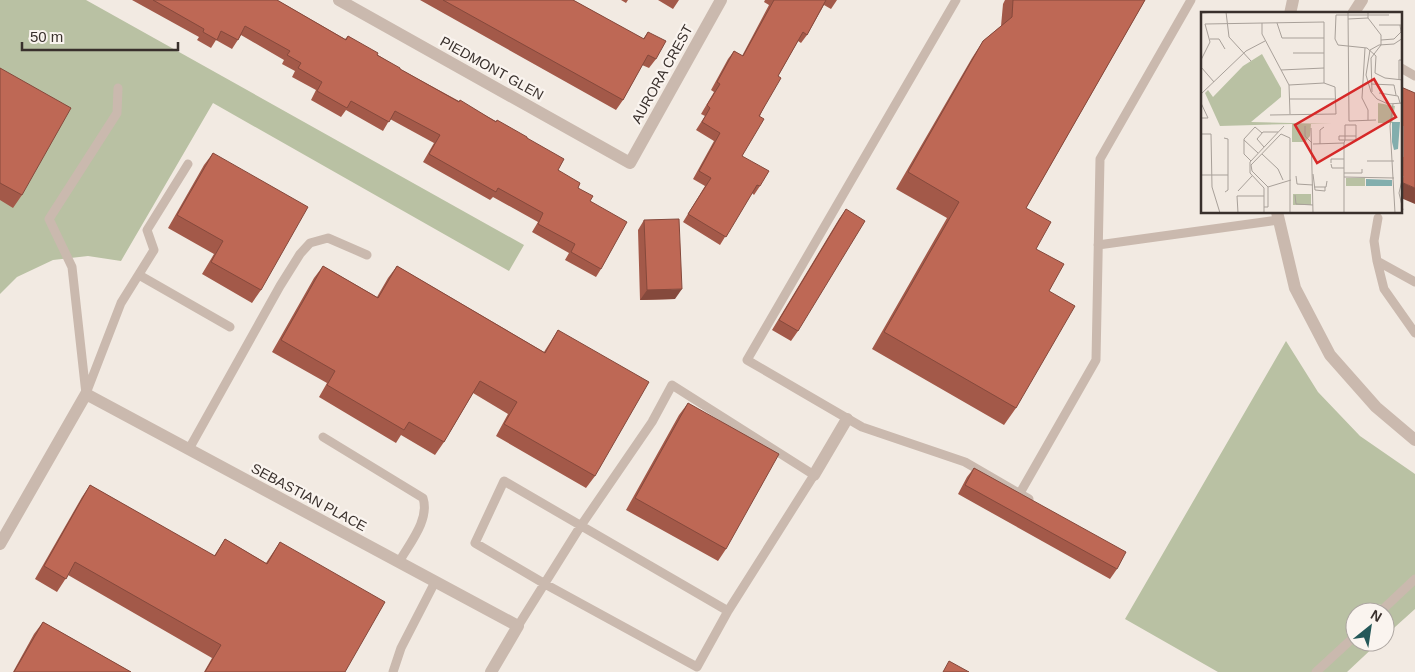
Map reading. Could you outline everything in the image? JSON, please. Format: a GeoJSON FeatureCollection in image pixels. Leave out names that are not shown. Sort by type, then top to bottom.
{"type":"FeatureCollection","features":[{"type":"Feature","properties":{"kind":"street","name":"PIEDMONT GLEN"},"geometry":{"type":"LineString","coordinates":[[339,0],[630,163]]}},
{"type":"Feature","properties":{"kind":"street","name":"AURORA CREST"},"geometry":{"type":"LineString","coordinates":[[630,163],[721,0]]}},
{"type":"Feature","properties":{"kind":"street"},"geometry":{"type":"LineString","coordinates":[[1354,12],[1362,0]]}},
{"type":"Feature","properties":{"kind":"street"},"geometry":{"type":"LineString","coordinates":[[1278,216],[1296,288],[1330,355],[1376,407],[1415,440]]}},
{"type":"Feature","properties":{"kind":"street"},"geometry":{"type":"LineString","coordinates":[[0,544],[86,394]]}},
{"type":"Feature","properties":{"kind":"street","name":"SEBASTIAN PLACE"},"geometry":{"type":"LineString","coordinates":[[86,394],[518,626]]}},
{"type":"Feature","properties":{"kind":"street"},"geometry":{"type":"LineString","coordinates":[[814,475],[847,418]]}},
{"type":"Feature","properties":{"kind":"street"},"geometry":{"type":"LineString","coordinates":[[491,672],[518,626]]}},
{"type":"Feature","properties":{"kind":"lane"},"geometry":{"type":"LineString","coordinates":[[956,0],[747,360],[862,427],[965,462],[1037,503]]}},
{"type":"Feature","properties":{"kind":"lane"},"geometry":{"type":"LineString","coordinates":[[1020,493],[1096,360],[1100,159],[1191,0]]}},
{"type":"Feature","properties":{"kind":"lane"},"geometry":{"type":"LineString","coordinates":[[1402,69],[1415,76]]}},
{"type":"Feature","properties":{"kind":"lane"},"geometry":{"type":"LineString","coordinates":[[86,394],[72,267],[49,219],[117,112],[118,88]]}},
{"type":"Feature","properties":{"kind":"lane"},"geometry":{"type":"LineString","coordinates":[[86,394],[122,303],[154,250],[148,230],[188,164]]}},
{"type":"Feature","properties":{"kind":"lane"},"geometry":{"type":"LineString","coordinates":[[1098,245],[1278,216]]}},
{"type":"Feature","properties":{"kind":"lane"},"geometry":{"type":"LineString","coordinates":[[1378,218],[1374,242],[1384,289],[1415,333]]}},
{"type":"Feature","properties":{"kind":"lane"},"geometry":{"type":"LineString","coordinates":[[188,449],[280,286],[300,254],[310,243],[328,238],[367,255]]}},
{"type":"Feature","properties":{"kind":"lane"},"geometry":{"type":"LineString","coordinates":[[1377,261],[1415,282]]}},
{"type":"Feature","properties":{"kind":"lane"},"geometry":{"type":"LineString","coordinates":[[139,275],[230,327]]}},
{"type":"Feature","properties":{"kind":"lane"},"geometry":{"type":"LineString","coordinates":[[518,626],[544,584],[580,527],[652,422],[672,385],[814,475],[728,612],[697,667],[544,584],[475,543],[504,481],[580,527],[728,612]]}},
{"type":"Feature","properties":{"kind":"lane"},"geometry":{"type":"LineString","coordinates":[[322,437],[423,498],[426,507],[422,520],[398,562]]}},
{"type":"Feature","properties":{"kind":"lane"},"geometry":{"type":"LineString","coordinates":[[1391,602],[1415,579]]}},
{"type":"Feature","properties":{"kind":"lane"},"geometry":{"type":"LineString","coordinates":[[393,672],[401,648],[435,582]]}},
{"type":"Feature","properties":{"kind":"lane"},"geometry":{"type":"LineString","coordinates":[[1316,672],[1345,645]]}},
{"type":"Feature","properties":{"kind":"green space"},"geometry":{"type":"Polygon","coordinates":[[[0,0],[86,0],[524,245],[509,271],[213,103],[121,261],[88,256],[53,260],[17,277],[0,294],[0,0]]]}},
{"type":"Feature","properties":{"kind":"green space"},"geometry":{"type":"Polygon","coordinates":[[[1286,341],[1318,392],[1360,436],[1415,474],[1415,609],[1395,627],[1395,602],[1345,602],[1345,652],[1368,652],[1347,672],[1218,672],[1125,619],[1286,341]]]}},
{"type":"Feature","properties":{"kind":"building"},"geometry":{"type":"Polygon","coordinates":[[[153,0],[277,0],[346,40],[348,36],[378,53],[377,55],[400,69],[459,102],[460,100],[496,122],[497,120],[564,159],[558,170],[580,183],[578,188],[593,196],[590,201],[627,222],[601,269],[571,252],[575,244],[538,224],[543,213],[498,188],[496,192],[429,154],[440,135],[395,111],[389,122],[351,101],[347,108],[317,91],[322,82],[298,68],[301,63],[287,55],[290,51],[245,26],[238,40],[221,31],[217,40],[203,32],[204,29],[153,0]]]}},
{"type":"Feature","properties":{"kind":"building"},"geometry":{"type":"Polygon","coordinates":[[[443,0],[573,0],[644,39],[648,32],[666,41],[656,59],[648,55],[623,100],[443,0]]]}},
{"type":"Feature","properties":{"kind":"building"},"geometry":{"type":"Polygon","coordinates":[[[774,0],[826,0],[807,35],[803,32],[778,76],[781,78],[759,116],[764,119],[742,156],[769,171],[760,186],[757,185],[726,237],[688,214],[711,178],[699,171],[720,133],[702,122],[710,108],[707,105],[720,84],[717,82],[734,51],[743,56],[774,0]]]}},
{"type":"Feature","properties":{"kind":"building"},"geometry":{"type":"Polygon","coordinates":[[[1013,0],[1145,0],[1026,208],[1051,222],[1036,249],[1064,264],[1049,291],[1075,306],[1016,408],[884,332],[959,202],[908,172],[983,41],[1012,17],[1013,0]]]}},
{"type":"Feature","properties":{"kind":"building"},"geometry":{"type":"Polygon","coordinates":[[[0,68],[71,108],[22,195],[0,183],[0,68]]]}},
{"type":"Feature","properties":{"kind":"building"},"geometry":{"type":"Polygon","coordinates":[[[1402,87],[1415,93],[1415,188],[1402,182],[1402,87]]]}},
{"type":"Feature","properties":{"kind":"building"},"geometry":{"type":"Polygon","coordinates":[[[213,153],[308,207],[261,290],[211,262],[223,241],[177,215],[213,153]]]}},
{"type":"Feature","properties":{"kind":"building"},"geometry":{"type":"Polygon","coordinates":[[[846,209],[865,221],[798,331],[779,320],[846,209]]]}},
{"type":"Feature","properties":{"kind":"building"},"geometry":{"type":"Polygon","coordinates":[[[679,219],[682,289],[647,290],[644,220],[679,219]]]}},
{"type":"Feature","properties":{"kind":"building"},"geometry":{"type":"Polygon","coordinates":[[[323,266],[378,298],[397,266],[545,353],[558,330],[649,382],[595,476],[504,424],[517,402],[480,381],[444,442],[409,422],[404,430],[327,385],[335,371],[281,340],[323,266]]]}},
{"type":"Feature","properties":{"kind":"building"},"geometry":{"type":"Polygon","coordinates":[[[688,403],[779,454],[726,549],[635,498],[688,403]]]}},
{"type":"Feature","properties":{"kind":"building"},"geometry":{"type":"Polygon","coordinates":[[[974,468],[1126,552],[1117,569],[965,485],[974,468]]]}},
{"type":"Feature","properties":{"kind":"building"},"geometry":{"type":"Polygon","coordinates":[[[90,485],[215,556],[225,539],[267,564],[280,542],[385,602],[345,672],[205,672],[221,645],[75,562],[66,579],[44,566],[90,485]]]}},
{"type":"Feature","properties":{"kind":"building"},"geometry":{"type":"Polygon","coordinates":[[[43,622],[131,672],[14,672],[43,622]]]}},
{"type":"Feature","properties":{"kind":"building"},"geometry":{"type":"Polygon","coordinates":[[[949,661],[969,672],[943,672],[949,661]]]}}]}
